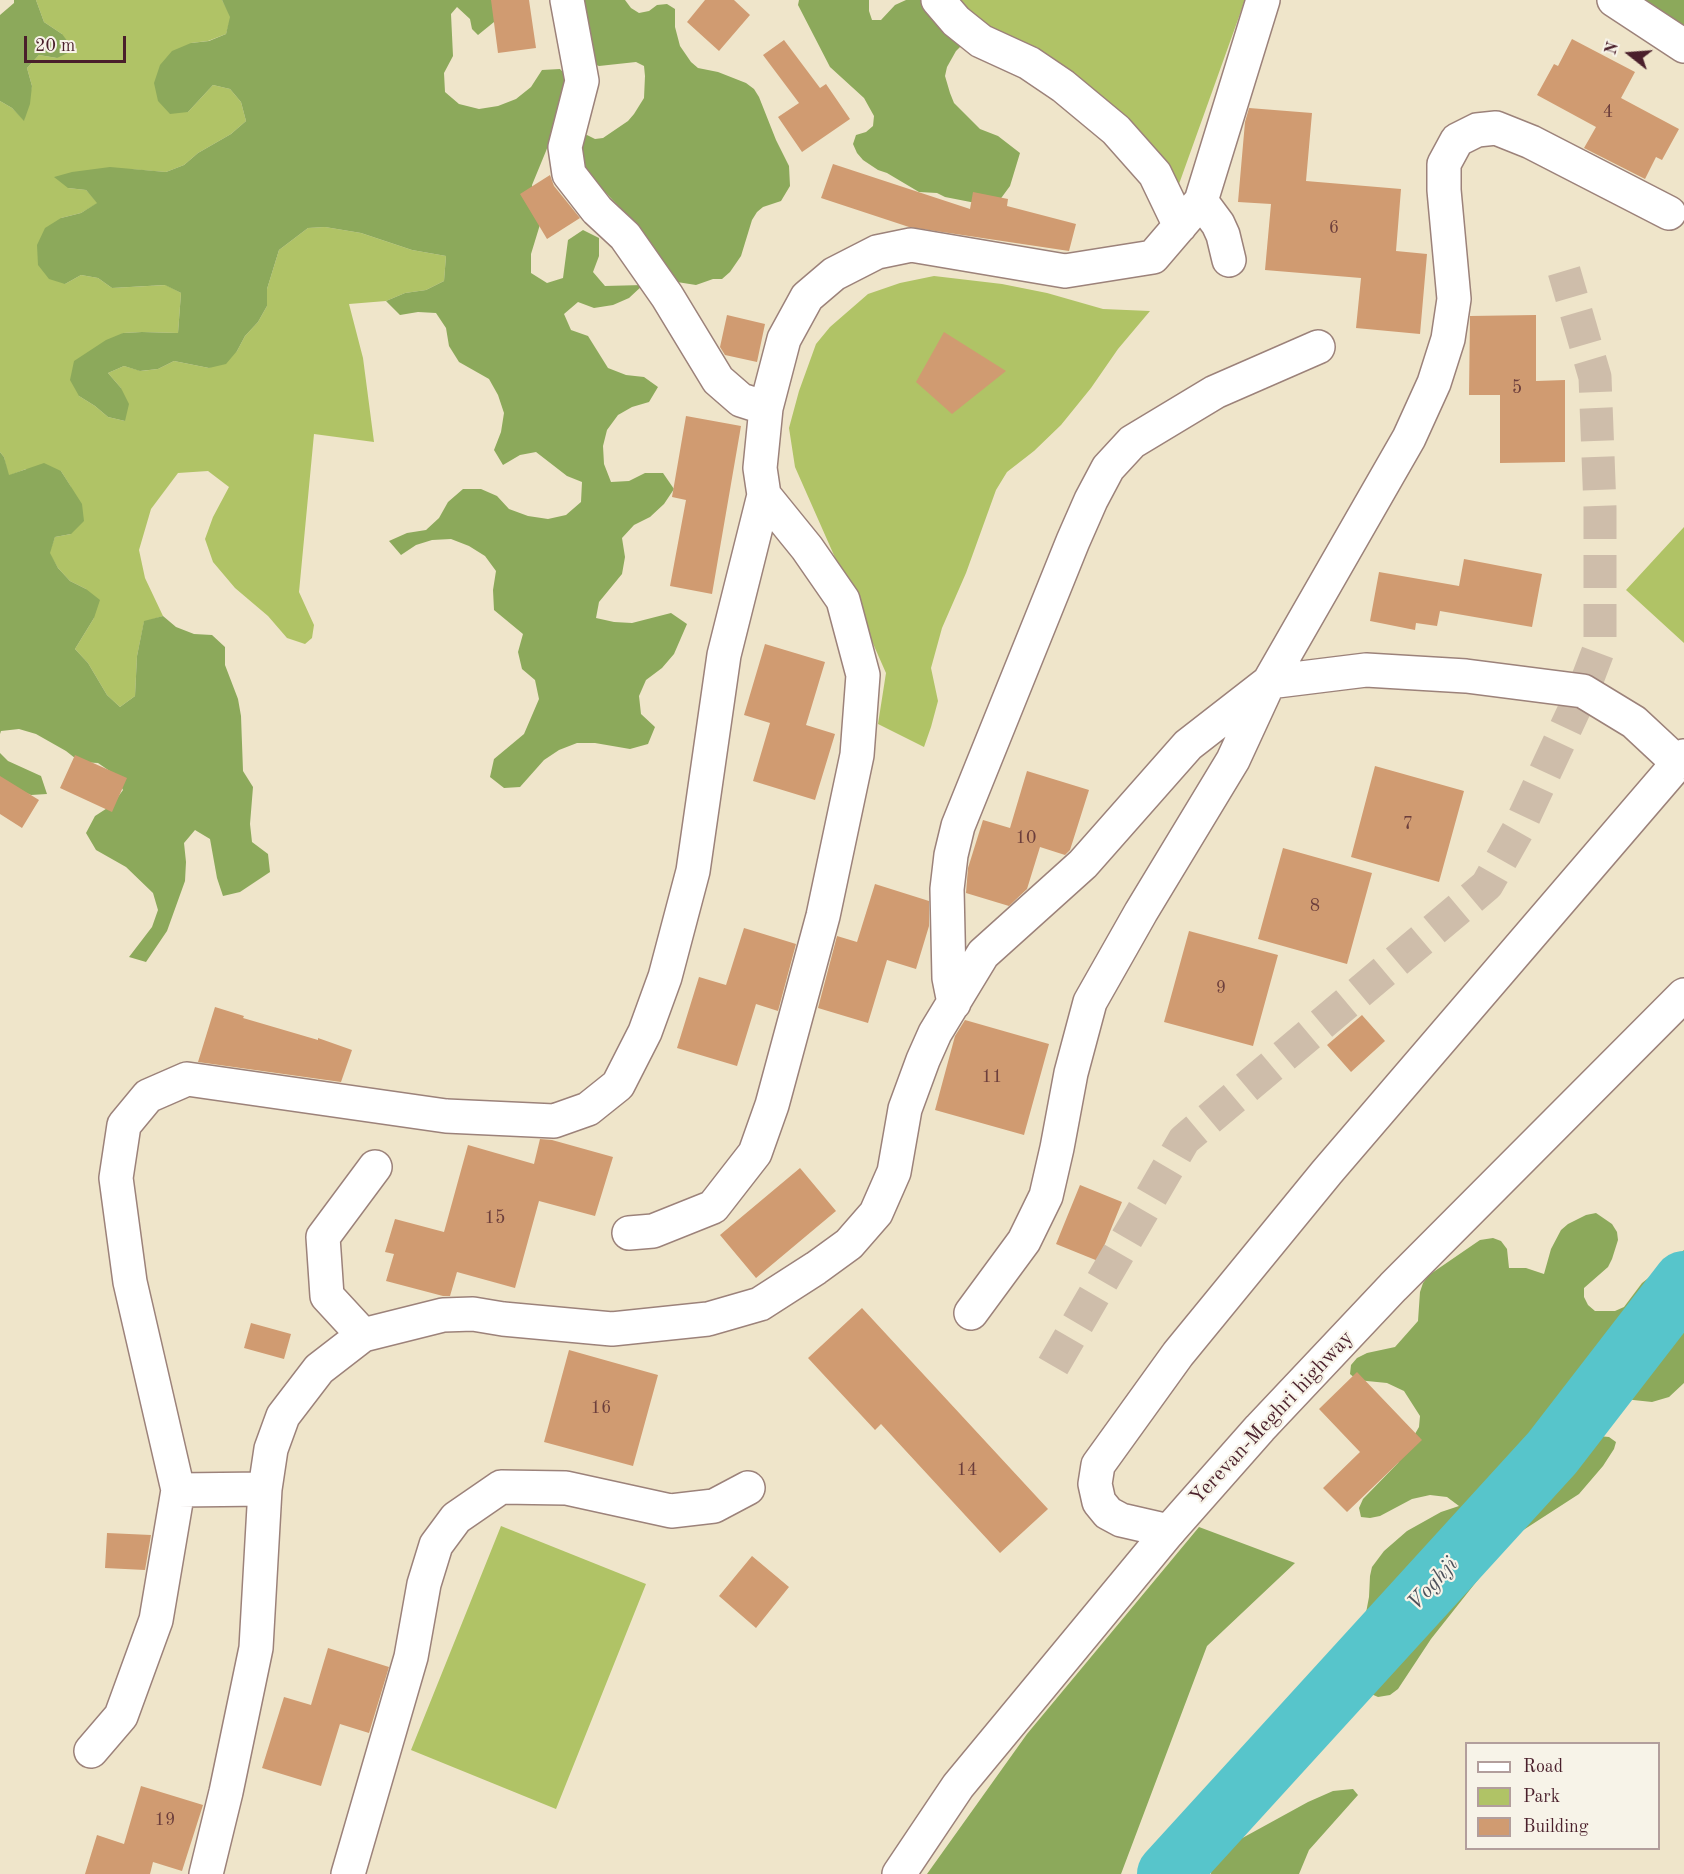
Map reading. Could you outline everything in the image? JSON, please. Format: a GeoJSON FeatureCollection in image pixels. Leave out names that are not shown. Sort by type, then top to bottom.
{"type":"FeatureCollection","features":[{"type":"Feature","properties":{"kind":"main road"},"geometry":{"type":"LineString","coordinates":[[567,0],[582,81],[565,147],[569,174],[597,210],[625,236],[667,296],[718,380],[741,400],[766,408]]}},
{"type":"Feature","properties":{"kind":"main road"},"geometry":{"type":"LineString","coordinates":[[938,0],[956,21],[981,41],[1029,63],[1063,86],[1116,130],[1155,174],[1180,226]]}},
{"type":"Feature","properties":{"kind":"main road"},"geometry":{"type":"LineString","coordinates":[[91,1751],[121,1716],[156,1620],[178,1490],[130,1282],[116,1178],[124,1125],[148,1096],[187,1079],[446,1116],[554,1121],[588,1109],[618,1085],[645,1032],[665,977],[693,871],[723,655],[764,495],[760,468],[766,408],[784,339],[807,297],[834,274],[877,252],[911,244],[1065,271],[1153,258],[1201,201],[1263,0]]}},
{"type":"Feature","properties":{"kind":"main road"},"geometry":{"type":"LineString","coordinates":[[1614,0],[1684,46]]}},
{"type":"Feature","properties":{"kind":"main road"},"geometry":{"type":"LineString","coordinates":[[971,1313],[1024,1241],[1046,1196],[1058,1148],[1071,1073],[1090,1002],[1141,912],[1233,760],[1269,681],[1409,438],[1434,382],[1448,339],[1454,299],[1444,190],[1444,164],[1457,140],[1477,130],[1496,128],[1532,142],[1669,213]]}},
{"type":"Feature","properties":{"kind":"main road"},"geometry":{"type":"LineString","coordinates":[[1201,201],[1218,224],[1228,260]]}},
{"type":"Feature","properties":{"kind":"main road"},"geometry":{"type":"LineString","coordinates":[[954,1003],[949,978],[947,889],[951,855],[958,826],[1072,541],[1108,468],[1132,442],[1215,392],[1318,347]]}},
{"type":"Feature","properties":{"kind":"main road"},"geometry":{"type":"LineString","coordinates":[[629,1233],[653,1231],[713,1207],[755,1153],[772,1105],[823,916],[857,755],[863,675],[843,600],[807,548],[764,495]]}},
{"type":"Feature","properties":{"kind":"main road"},"geometry":{"type":"LineString","coordinates":[[206,1874],[226,1792],[256,1648],[265,1489],[271,1449],[283,1416],[319,1369],[363,1335],[443,1315],[473,1314],[612,1329],[708,1319],[760,1304],[849,1244],[876,1213],[894,1172],[905,1109],[935,1033],[983,954],[1083,864],[1188,745],[1269,681],[1366,670],[1466,676],[1583,691],[1634,722],[1681,759],[1327,1172],[1178,1354],[1098,1465],[1095,1484],[1099,1502],[1108,1513],[1121,1520],[1169,1530]]}},
{"type":"Feature","properties":{"kind":"main road","name":"Yerevan-Meghri highway"},"geometry":{"type":"LineString","coordinates":[[899,1874],[958,1786],[1169,1530],[1260,1428],[1393,1287],[1684,995]]}},
{"type":"Feature","properties":{"kind":"main road"},"geometry":{"type":"LineString","coordinates":[[363,1335],[327,1296],[323,1237],[375,1167]]}},
{"type":"Feature","properties":{"kind":"main road"},"geometry":{"type":"LineString","coordinates":[[348,1874],[411,1657],[427,1574],[436,1545],[456,1518],[501,1487],[566,1488],[671,1510],[714,1506],[748,1488]]}},
{"type":"Feature","properties":{"kind":"main road"},"geometry":{"type":"LineString","coordinates":[[178,1490],[265,1489]]}},
{"type":"Feature","properties":{"kind":"green space"},"geometry":{"type":"Polygon","coordinates":[[[14,0],[36,0],[44,22],[62,34],[74,50],[57,58],[39,55],[27,68],[32,86],[30,104],[24,121],[12,108],[0,101],[0,15],[14,3],[14,0]]]}},
{"type":"Feature","properties":{"kind":"green space"},"geometry":{"type":"Polygon","coordinates":[[[36,0],[222,0],[231,17],[226,34],[208,41],[191,43],[188,112],[213,85],[230,89],[241,102],[246,121],[231,134],[198,153],[184,165],[166,172],[129,169],[68,188],[86,190],[98,203],[81,213],[61,218],[65,284],[81,275],[98,278],[112,288],[166,285],[181,293],[178,333],[123,333],[79,396],[108,417],[125,421],[121,388],[108,373],[124,366],[141,371],[158,369],[174,361],[209,368],[237,351],[267,306],[267,289],[279,250],[308,228],[325,227],[361,233],[412,250],[446,256],[444,281],[426,290],[405,293],[386,301],[349,304],[363,358],[374,442],[314,434],[299,592],[314,625],[312,638],[305,644],[287,638],[268,616],[235,588],[213,562],[205,539],[213,517],[229,487],[208,471],[178,473],[151,509],[139,550],[145,578],[163,616],[144,622],[137,656],[135,696],[120,707],[107,695],[88,663],[75,649],[94,618],[86,589],[70,581],[58,568],[49,553],[55,537],[71,534],[71,487],[61,471],[26,469],[8,476],[4,457],[0,452],[0,101],[12,108],[24,120],[32,86],[27,68],[39,55],[57,58],[62,34],[44,22],[36,0]]]}},
{"type":"Feature","properties":{"kind":"green space"},"geometry":{"type":"Polygon","coordinates":[[[222,0],[498,0],[498,14],[494,22],[478,35],[472,29],[470,19],[457,7],[451,14],[453,56],[444,73],[445,92],[459,104],[479,109],[498,106],[516,99],[531,87],[542,70],[560,69],[572,82],[532,185],[534,203],[542,218],[531,254],[531,273],[547,283],[563,278],[568,240],[583,230],[599,238],[599,256],[593,272],[605,286],[643,285],[629,298],[613,305],[594,308],[578,302],[564,314],[571,330],[588,336],[608,368],[626,375],[644,377],[658,387],[649,402],[632,407],[618,415],[607,430],[603,446],[604,464],[611,482],[629,481],[645,473],[663,473],[674,489],[664,504],[650,517],[634,525],[622,538],[625,557],[622,574],[599,602],[596,618],[632,623],[671,613],[687,624],[674,654],[662,668],[646,680],[639,696],[641,714],[655,727],[648,744],[630,749],[595,743],[577,743],[559,750],[544,760],[520,787],[504,788],[490,777],[494,759],[524,734],[539,699],[535,680],[522,669],[518,652],[523,634],[494,610],[493,590],[496,571],[485,556],[451,539],[432,540],[416,545],[401,555],[389,541],[407,533],[426,530],[439,518],[448,502],[463,489],[481,489],[497,496],[509,509],[528,516],[548,519],[566,515],[581,502],[582,482],[567,476],[536,452],[520,455],[503,465],[494,450],[501,432],[504,413],[489,379],[459,362],[449,346],[446,328],[436,313],[418,312],[400,315],[386,301],[405,293],[426,290],[444,281],[446,256],[412,250],[361,233],[325,227],[308,228],[279,250],[267,289],[267,306],[258,322],[245,336],[237,351],[226,364],[209,368],[174,361],[158,369],[140,371],[124,366],[108,373],[121,388],[129,404],[125,421],[108,417],[79,396],[70,380],[74,361],[106,340],[123,333],[178,333],[181,293],[165,285],[112,288],[98,278],[81,275],[65,284],[49,279],[38,265],[37,245],[45,228],[61,218],[81,213],[97,203],[86,190],[68,188],[54,177],[110,167],[166,172],[184,165],[198,153],[231,134],[246,121],[241,102],[230,89],[213,85],[188,112],[170,114],[158,101],[154,83],[160,65],[172,51],[191,43],[209,41],[226,34],[230,17],[222,0]]]}},
{"type":"Feature","properties":{"kind":"green space"},"geometry":{"type":"Polygon","coordinates":[[[578,0],[625,0],[639,13],[649,11],[657,5],[667,4],[675,9],[675,27],[680,46],[691,62],[698,68],[718,72],[746,83],[759,97],[789,166],[790,186],[781,201],[763,207],[757,212],[752,220],[741,256],[722,279],[713,279],[696,285],[677,282],[625,213],[606,193],[566,165],[578,137],[587,135],[595,139],[603,138],[628,121],[644,98],[644,66],[636,62],[599,66],[591,63],[578,0]]]}},
{"type":"Feature","properties":{"kind":"green space"},"geometry":{"type":"Polygon","coordinates":[[[799,0],[869,0],[872,20],[881,20],[895,5],[906,0],[951,0],[963,44],[947,67],[945,76],[954,103],[980,129],[998,136],[1020,153],[1010,186],[999,201],[991,206],[945,197],[937,193],[919,192],[863,160],[853,144],[856,135],[866,132],[873,126],[874,116],[864,98],[830,67],[798,5],[799,0]]]}},
{"type":"Feature","properties":{"kind":"green space"},"geometry":{"type":"Polygon","coordinates":[[[951,0],[1245,0],[1179,184],[1154,154],[971,30],[951,0]]]}},
{"type":"Feature","properties":{"kind":"green space"},"geometry":{"type":"Polygon","coordinates":[[[1600,0],[1684,0],[1684,46],[1600,0]]]}},
{"type":"Feature","properties":{"kind":"green space"},"geometry":{"type":"Polygon","coordinates":[[[934,276],[1002,284],[1047,293],[1103,309],[1150,311],[1118,349],[1091,388],[1061,425],[1034,451],[1007,472],[996,490],[966,573],[942,628],[931,668],[938,701],[924,747],[878,724],[886,673],[795,467],[789,428],[799,391],[816,344],[830,327],[868,294],[900,283],[934,276]]]}},
{"type":"Feature","properties":{"kind":"green space"},"geometry":{"type":"Polygon","coordinates":[[[0,452],[4,457],[9,475],[44,463],[61,471],[82,504],[84,521],[71,534],[55,537],[50,553],[58,568],[70,581],[86,589],[100,600],[94,618],[75,649],[88,663],[107,695],[120,707],[135,696],[137,656],[144,621],[163,616],[176,627],[194,634],[212,635],[225,647],[225,665],[238,699],[241,716],[243,771],[253,787],[250,824],[252,842],[268,854],[270,872],[240,892],[223,896],[217,878],[210,839],[195,830],[184,843],[185,881],[167,931],[146,962],[129,957],[152,927],[158,910],[153,893],[126,867],[96,850],[86,833],[95,816],[112,805],[123,790],[114,774],[98,763],[80,762],[36,734],[19,729],[1,731],[0,734],[0,452]]]}},
{"type":"Feature","properties":{"kind":"green space"},"geometry":{"type":"Polygon","coordinates":[[[1684,527],[1684,643],[1626,590],[1684,527]]]}},
{"type":"Feature","properties":{"kind":"green space"},"geometry":{"type":"Polygon","coordinates":[[[0,753],[8,761],[41,776],[47,794],[31,795],[0,782],[0,753]]]}},
{"type":"Feature","properties":{"kind":"green space"},"geometry":{"type":"Polygon","coordinates":[[[1596,1213],[1612,1224],[1617,1232],[1618,1240],[1608,1267],[1584,1288],[1584,1297],[1595,1311],[1615,1311],[1624,1307],[1642,1283],[1684,1250],[1684,1383],[1669,1397],[1652,1402],[1624,1399],[1596,1404],[1557,1431],[1531,1445],[1503,1478],[1500,1489],[1507,1496],[1535,1488],[1589,1440],[1599,1436],[1609,1437],[1616,1442],[1603,1466],[1579,1494],[1511,1538],[1431,1639],[1398,1689],[1390,1695],[1378,1697],[1369,1693],[1363,1684],[1360,1654],[1372,1567],[1384,1551],[1407,1531],[1441,1512],[1459,1506],[1447,1497],[1430,1495],[1412,1499],[1380,1516],[1361,1517],[1359,1508],[1363,1499],[1398,1463],[1419,1427],[1420,1416],[1404,1391],[1387,1383],[1357,1380],[1350,1374],[1351,1365],[1357,1358],[1367,1353],[1395,1347],[1418,1321],[1420,1292],[1429,1275],[1480,1240],[1493,1238],[1501,1241],[1507,1249],[1509,1268],[1526,1268],[1544,1274],[1551,1249],[1561,1230],[1586,1215],[1596,1213]]]}},
{"type":"Feature","properties":{"kind":"green space"},"geometry":{"type":"Polygon","coordinates":[[[501,1526],[646,1584],[556,1809],[411,1750],[501,1526]]]}},
{"type":"Feature","properties":{"kind":"green space"},"geometry":{"type":"Polygon","coordinates":[[[1199,1527],[1295,1563],[1207,1646],[1121,1874],[927,1874],[1027,1734],[1199,1527]]]}},
{"type":"Feature","properties":{"kind":"green space"},"geometry":{"type":"Polygon","coordinates":[[[1353,1789],[1358,1795],[1309,1850],[1299,1874],[1211,1874],[1212,1861],[1226,1847],[1308,1802],[1333,1791],[1353,1789]]]}},
{"type":"Feature","properties":{"kind":"building"},"geometry":{"type":"Polygon","coordinates":[[[491,0],[529,0],[536,48],[498,53],[491,0]]]}},
{"type":"Feature","properties":{"kind":"building"},"geometry":{"type":"Polygon","coordinates":[[[705,0],[734,0],[750,15],[719,51],[687,22],[705,0]]]}},
{"type":"Feature","properties":{"kind":"building"},"geometry":{"type":"Polygon","coordinates":[[[1572,39],[1635,72],[1621,98],[1679,129],[1662,160],[1656,157],[1645,179],[1584,148],[1596,127],[1537,95],[1554,64],[1558,66],[1572,39]]]}},
{"type":"Feature","properties":{"kind":"building"},"geometry":{"type":"Polygon","coordinates":[[[784,40],[820,88],[826,84],[850,119],[802,152],[778,117],[799,103],[763,55],[784,40]]]}},
{"type":"Feature","properties":{"kind":"building"},"geometry":{"type":"Polygon","coordinates":[[[1249,108],[1312,113],[1306,181],[1401,189],[1396,251],[1427,254],[1420,334],[1356,328],[1361,278],[1265,270],[1271,204],[1238,202],[1245,122],[1249,108]]]}},
{"type":"Feature","properties":{"kind":"building"},"geometry":{"type":"Polygon","coordinates":[[[833,164],[970,209],[973,192],[1008,199],[1007,206],[1076,224],[1069,251],[909,227],[821,198],[833,164]]]}},
{"type":"Feature","properties":{"kind":"building"},"geometry":{"type":"Polygon","coordinates":[[[550,175],[554,186],[580,218],[547,239],[520,194],[550,175]]]}},
{"type":"Feature","properties":{"kind":"building"},"geometry":{"type":"Polygon","coordinates":[[[727,315],[765,324],[757,362],[725,355],[720,347],[727,315]]]}},
{"type":"Feature","properties":{"kind":"building"},"geometry":{"type":"Polygon","coordinates":[[[1536,315],[1536,381],[1565,380],[1565,462],[1500,463],[1500,395],[1469,395],[1470,316],[1536,315]]]}},
{"type":"Feature","properties":{"kind":"building"},"geometry":{"type":"Polygon","coordinates":[[[944,332],[1006,371],[952,414],[916,382],[944,332]]]}},
{"type":"Feature","properties":{"kind":"building"},"geometry":{"type":"Polygon","coordinates":[[[686,416],[741,426],[712,594],[670,586],[686,500],[672,497],[686,416]]]}},
{"type":"Feature","properties":{"kind":"building"},"geometry":{"type":"Polygon","coordinates":[[[1464,559],[1542,574],[1532,627],[1440,611],[1437,626],[1416,623],[1415,630],[1370,621],[1379,572],[1459,586],[1464,559]]]}},
{"type":"Feature","properties":{"kind":"building"},"geometry":{"type":"Polygon","coordinates":[[[765,644],[825,662],[806,725],[835,734],[815,800],[753,781],[770,723],[744,715],[765,644]]]}},
{"type":"Feature","properties":{"kind":"building"},"geometry":{"type":"Polygon","coordinates":[[[75,755],[127,778],[112,812],[60,788],[75,755]]]}},
{"type":"Feature","properties":{"kind":"building"},"geometry":{"type":"Polygon","coordinates":[[[1375,766],[1464,791],[1439,882],[1351,857],[1375,766]]]}},
{"type":"Feature","properties":{"kind":"building"},"geometry":{"type":"Polygon","coordinates":[[[1027,771],[1089,790],[1070,850],[1065,855],[1040,847],[1027,889],[1009,906],[966,893],[968,868],[983,820],[1010,828],[1027,771]]]}},
{"type":"Feature","properties":{"kind":"building"},"geometry":{"type":"Polygon","coordinates":[[[0,776],[39,800],[22,828],[0,814],[0,776]]]}},
{"type":"Feature","properties":{"kind":"building"},"geometry":{"type":"Polygon","coordinates":[[[1283,848],[1372,873],[1347,964],[1258,939],[1283,848]]]}},
{"type":"Feature","properties":{"kind":"building"},"geometry":{"type":"Polygon","coordinates":[[[875,884],[929,901],[929,926],[916,969],[887,960],[868,1023],[818,1008],[837,936],[857,942],[875,884]]]}},
{"type":"Feature","properties":{"kind":"building"},"geometry":{"type":"Polygon","coordinates":[[[744,928],[796,944],[778,1011],[756,1004],[737,1066],[677,1048],[699,977],[726,985],[744,928]]]}},
{"type":"Feature","properties":{"kind":"building"},"geometry":{"type":"Polygon","coordinates":[[[1189,931],[1278,955],[1253,1046],[1164,1022],[1189,931]]]}},
{"type":"Feature","properties":{"kind":"building"},"geometry":{"type":"Polygon","coordinates":[[[215,1007],[244,1016],[243,1018],[318,1040],[318,1038],[352,1050],[341,1082],[198,1062],[215,1007]]]}},
{"type":"Feature","properties":{"kind":"building"},"geometry":{"type":"Polygon","coordinates":[[[1362,1015],[1385,1041],[1351,1072],[1327,1045],[1362,1015]]]}},
{"type":"Feature","properties":{"kind":"building"},"geometry":{"type":"Polygon","coordinates":[[[965,1020],[1049,1044],[1024,1135],[935,1110],[955,1036],[965,1020]]]}},
{"type":"Feature","properties":{"kind":"building"},"geometry":{"type":"Polygon","coordinates":[[[540,1139],[552,1140],[613,1157],[595,1216],[539,1201],[515,1288],[457,1272],[450,1296],[386,1281],[394,1254],[385,1252],[395,1219],[444,1232],[468,1145],[534,1164],[540,1139]]]}},
{"type":"Feature","properties":{"kind":"building"},"geometry":{"type":"Polygon","coordinates":[[[800,1168],[836,1211],[756,1278],[720,1235],[800,1168]]]}},
{"type":"Feature","properties":{"kind":"building"},"geometry":{"type":"Polygon","coordinates":[[[1080,1185],[1122,1202],[1098,1261],[1056,1244],[1080,1185]]]}},
{"type":"Feature","properties":{"kind":"building"},"geometry":{"type":"Polygon","coordinates":[[[862,1308],[1048,1509],[1000,1553],[881,1424],[875,1430],[808,1358],[862,1308]]]}},
{"type":"Feature","properties":{"kind":"building"},"geometry":{"type":"Polygon","coordinates":[[[251,1323],[291,1334],[284,1359],[244,1348],[251,1323]]]}},
{"type":"Feature","properties":{"kind":"building"},"geometry":{"type":"Polygon","coordinates":[[[569,1350],[658,1375],[633,1466],[544,1442],[569,1350]]]}},
{"type":"Feature","properties":{"kind":"building"},"geometry":{"type":"Polygon","coordinates":[[[1357,1372],[1422,1440],[1347,1512],[1323,1488],[1360,1452],[1319,1409],[1357,1372]]]}},
{"type":"Feature","properties":{"kind":"building"},"geometry":{"type":"Polygon","coordinates":[[[107,1533],[151,1535],[145,1570],[105,1568],[107,1533]]]}},
{"type":"Feature","properties":{"kind":"building"},"geometry":{"type":"Polygon","coordinates":[[[752,1556],[789,1587],[756,1628],[719,1596],[752,1556]]]}},
{"type":"Feature","properties":{"kind":"building"},"geometry":{"type":"Polygon","coordinates":[[[328,1648],[389,1667],[369,1733],[340,1724],[321,1786],[262,1768],[284,1697],[311,1705],[328,1648]]]}},
{"type":"Feature","properties":{"kind":"building"},"geometry":{"type":"Polygon","coordinates":[[[141,1786],[203,1805],[182,1871],[153,1862],[150,1874],[85,1874],[97,1835],[124,1844],[141,1786]]]}},
{"type":"Feature","properties":{"kind":"waterway","name":"Voghji"},"geometry":{"type":"LineString","coordinates":[[1168,1874],[1552,1453],[1684,1282]]}},
{"type":"Feature","properties":{"kind":"tunnel"},"geometry":{"type":"LineString","coordinates":[[1053,1366],[1184,1140],[1487,885],[1519,828],[1583,691],[1600,646],[1600,508],[1595,377],[1564,271]]}}]}
